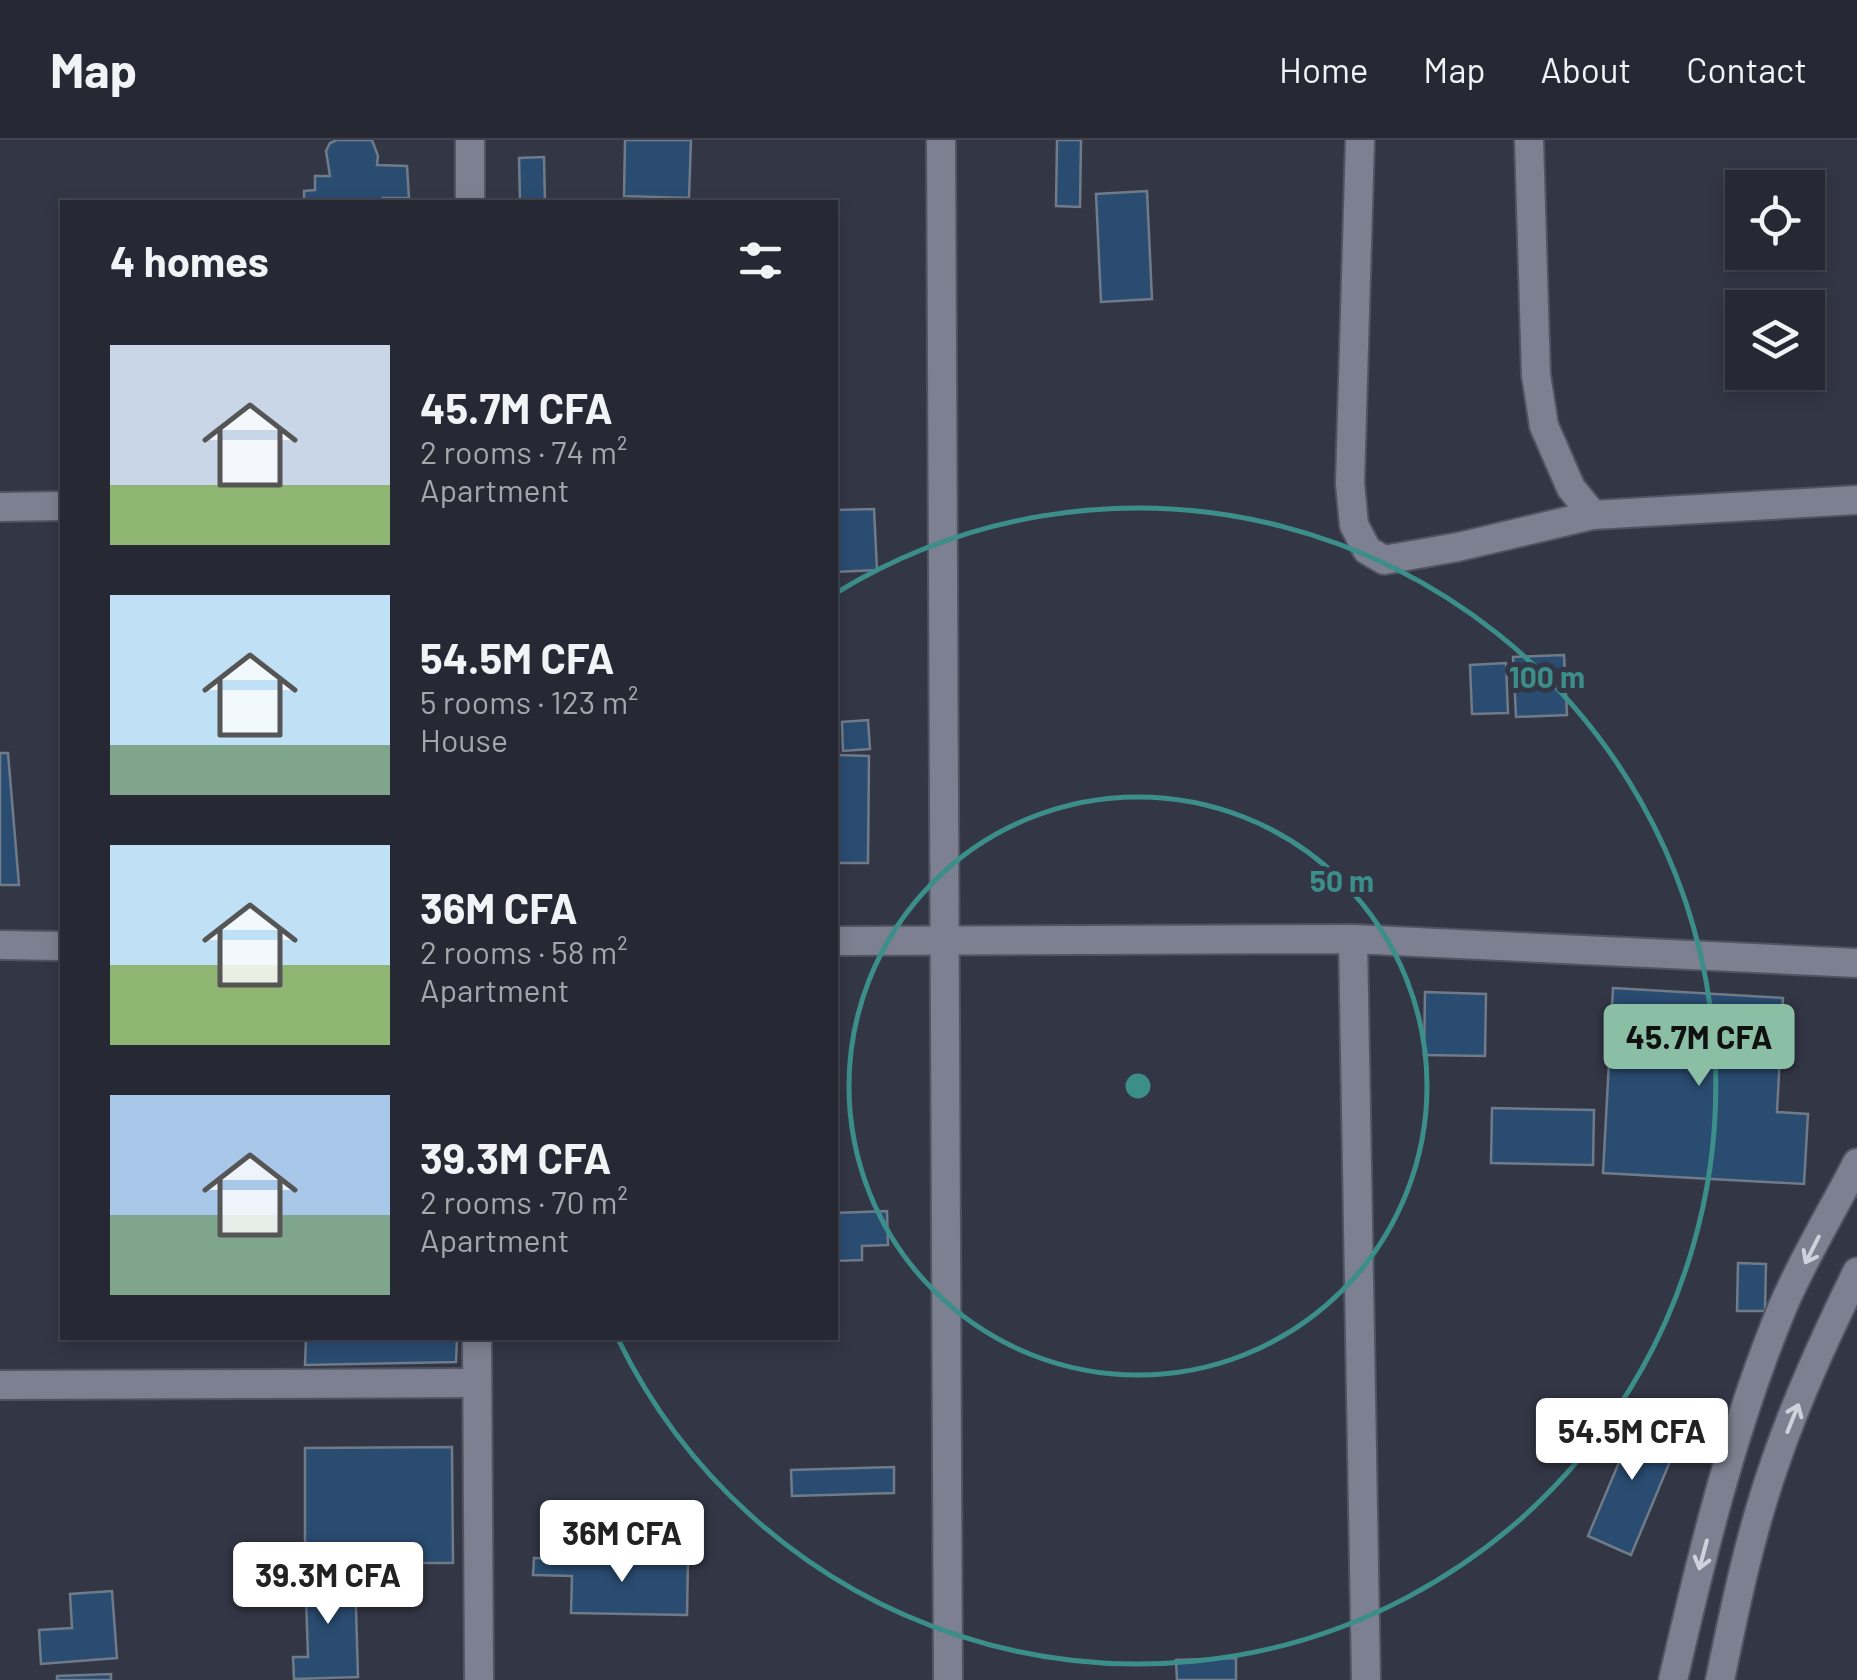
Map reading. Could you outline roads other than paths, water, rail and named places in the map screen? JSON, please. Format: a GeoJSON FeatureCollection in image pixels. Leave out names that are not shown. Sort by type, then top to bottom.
{"type":"FeatureCollection","features":[{"type":"Feature","properties":{"kind":"street"},"geometry":{"type":"LineString","coordinates":[[470,140],[470,200]]}},
{"type":"Feature","properties":{"kind":"street"},"geometry":{"type":"LineString","coordinates":[[941,140],[948,1680]]}},
{"type":"Feature","properties":{"kind":"street"},"geometry":{"type":"LineString","coordinates":[[1360,140],[1350,482],[1354,525],[1366,550],[1384,560],[1593,515],[1857,500]]}},
{"type":"Feature","properties":{"kind":"street"},"geometry":{"type":"LineString","coordinates":[[1529,140],[1536,376],[1544,426],[1571,488],[1593,515]]}},
{"type":"Feature","properties":{"kind":"street"},"geometry":{"type":"LineString","coordinates":[[0,507],[60,506]]}},
{"type":"Feature","properties":{"kind":"street"},"geometry":{"type":"LineString","coordinates":[[1353,939],[1366,1680]]}},
{"type":"Feature","properties":{"kind":"street"},"geometry":{"type":"LineString","coordinates":[[838,941],[1353,939],[1857,963]]}},
{"type":"Feature","properties":{"kind":"street"},"geometry":{"type":"LineString","coordinates":[[0,946],[60,946]]}},
{"type":"Feature","properties":{"kind":"street"},"geometry":{"type":"LineString","coordinates":[[1674,1680],[1712,1523],[1784,1305],[1857,1163]]}},
{"type":"Feature","properties":{"kind":"street"},"geometry":{"type":"LineString","coordinates":[[1720,1680],[1742,1570],[1775,1462],[1857,1272]]}},
{"type":"Feature","properties":{"kind":"street"},"geometry":{"type":"LineString","coordinates":[[477,1340],[479,1680]]}},
{"type":"Feature","properties":{"kind":"street"},"geometry":{"type":"LineString","coordinates":[[0,1385],[477,1383]]}}]}
